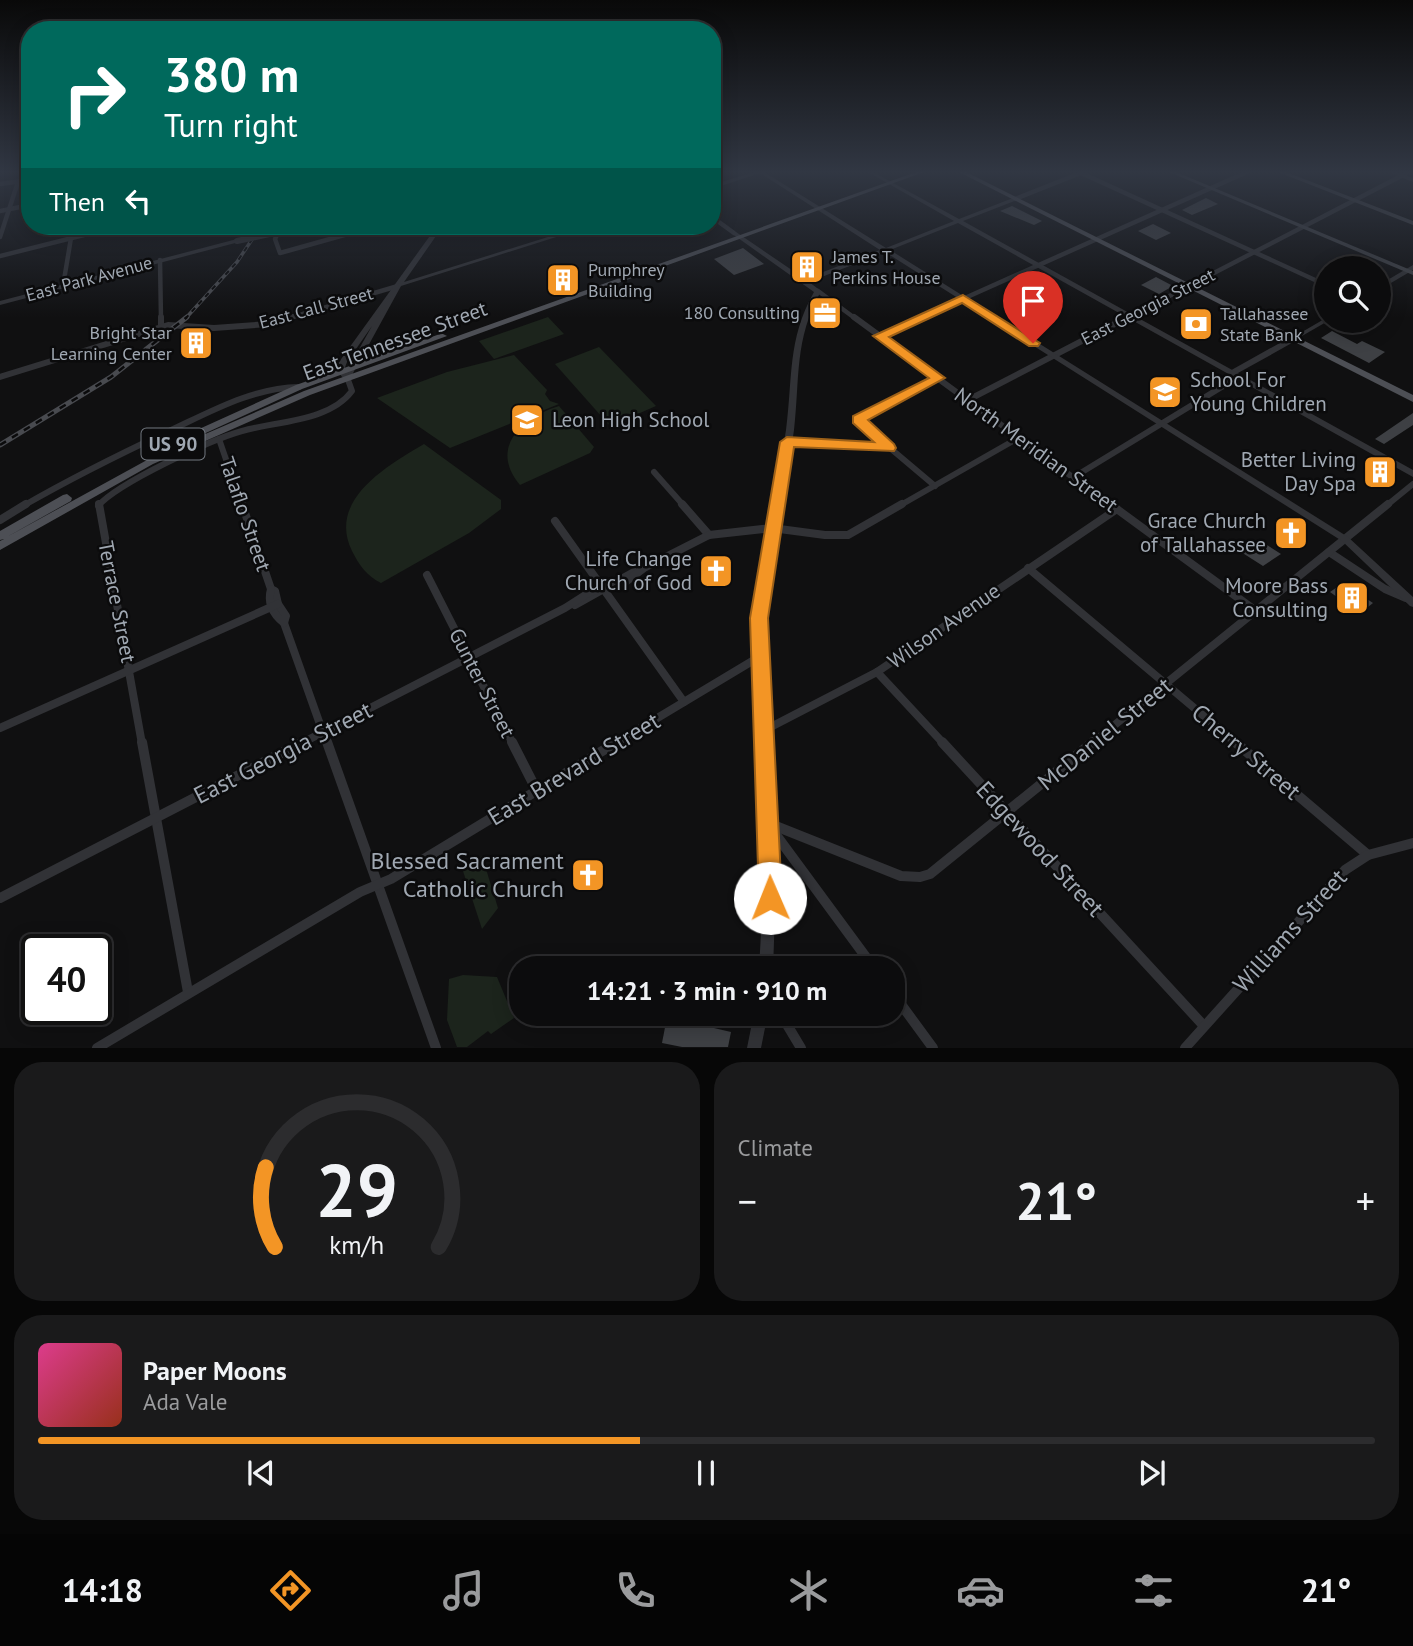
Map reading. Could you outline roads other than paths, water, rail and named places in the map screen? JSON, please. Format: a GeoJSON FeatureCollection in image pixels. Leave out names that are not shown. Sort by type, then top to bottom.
{"type":"FeatureCollection","features":[{"type":"Feature","properties":{"kind":"main road","name":"East Tennessee Street"},"geometry":{"type":"LineString","coordinates":[[0,536],[155,452],[299,387],[344,374],[782,221]]}},
{"type":"Feature","properties":{"kind":"main road"},"geometry":{"type":"LineString","coordinates":[[1059,221],[1413,398]]}},
{"type":"Feature","properties":{"kind":"main road"},"geometry":{"type":"LineString","coordinates":[[1288,221],[1411,270]]}},
{"type":"Feature","properties":{"kind":"main road","name":"East Tennessee Street"},"geometry":{"type":"LineString","coordinates":[[0,546],[67,506],[171,452],[344,374],[353,367],[553,301]]}},
{"type":"Feature","properties":{"kind":"street"},"geometry":{"type":"LineString","coordinates":[[839,221],[1345,539],[1411,602]]}},
{"type":"Feature","properties":{"kind":"street"},"geometry":{"type":"LineString","coordinates":[[804,282],[958,221],[1413,474]]}},
{"type":"Feature","properties":{"kind":"street"},"geometry":{"type":"LineString","coordinates":[[880,336],[1136,221]]}},
{"type":"Feature","properties":{"kind":"street"},"geometry":{"type":"LineString","coordinates":[[1185,221],[1314,280]]}},
{"type":"Feature","properties":{"kind":"street","name":"East Georgia Street"},"geometry":{"type":"LineString","coordinates":[[968,400],[1314,221]]}},
{"type":"Feature","properties":{"kind":"street","name":"North Meridian Street"},"geometry":{"type":"LineString","coordinates":[[721,223],[939,378],[1256,611]]}},
{"type":"Feature","properties":{"kind":"street"},"geometry":{"type":"LineString","coordinates":[[63,286],[71,235]]}},
{"type":"Feature","properties":{"kind":"street"},"geometry":{"type":"LineString","coordinates":[[0,256],[82,235]]}},
{"type":"Feature","properties":{"kind":"street","name":"East Park Avenue"},"geometry":{"type":"LineString","coordinates":[[0,303],[263,235]]}},
{"type":"Feature","properties":{"kind":"street"},"geometry":{"type":"LineString","coordinates":[[276,235],[280,253],[344,235]]}},
{"type":"Feature","properties":{"kind":"street"},"geometry":{"type":"LineString","coordinates":[[344,374],[343,362],[432,235]]}},
{"type":"Feature","properties":{"kind":"street","name":"East Call Street"},"geometry":{"type":"LineString","coordinates":[[0,377],[161,327],[226,328],[269,324],[560,235]]}},
{"type":"Feature","properties":{"kind":"street"},"geometry":{"type":"LineString","coordinates":[[160,260],[161,327]]}},
{"type":"Feature","properties":{"kind":"street"},"geometry":{"type":"LineString","coordinates":[[1391,281],[1411,270]]}},
{"type":"Feature","properties":{"kind":"street"},"geometry":{"type":"LineString","coordinates":[[353,367],[398,286]]}},
{"type":"Feature","properties":{"kind":"street"},"geometry":{"type":"LineString","coordinates":[[767,956],[771,883],[759,657],[761,595],[787,442],[796,347],[802,319],[818,291]]}},
{"type":"Feature","properties":{"kind":"street"},"geometry":{"type":"LineString","coordinates":[[1074,477],[1314,327]]}},
{"type":"Feature","properties":{"kind":"street"},"geometry":{"type":"LineString","coordinates":[[364,349],[368,356],[385,356]]}},
{"type":"Feature","properties":{"kind":"street","name":"Terrace Street"},"geometry":{"type":"LineString","coordinates":[[188,992],[99,503],[219,439],[252,428],[296,420],[340,403],[351,393],[344,374]]}},
{"type":"Feature","properties":{"kind":"street"},"geometry":{"type":"LineString","coordinates":[[935,486],[858,421],[861,417],[939,378]]}},
{"type":"Feature","properties":{"kind":"street","name":"East Tennessee Street"},"geometry":{"type":"LineString","coordinates":[[0,520],[109,459],[211,411],[266,390],[299,387]]}},
{"type":"Feature","properties":{"kind":"street","name":"East Georgia Street"},"geometry":{"type":"LineString","coordinates":[[0,898],[565,608],[594,598],[603,589],[624,583],[644,568],[709,535],[772,528],[825,535],[848,535],[1020,437]]}},
{"type":"Feature","properties":{"kind":"street","name":"Talaflo Street"},"geometry":{"type":"LineString","coordinates":[[219,439],[271,589],[269,594],[274,606]]}},
{"type":"Feature","properties":{"kind":"street"},"geometry":{"type":"LineString","coordinates":[[787,442],[889,448]]}},
{"type":"Feature","properties":{"kind":"street"},"geometry":{"type":"LineString","coordinates":[[654,472],[709,535]]}},
{"type":"Feature","properties":{"kind":"street","name":"McDaniel Street"},"geometry":{"type":"LineString","coordinates":[[768,823],[901,876],[920,877],[940,868],[1413,484]]}},
{"type":"Feature","properties":{"kind":"street","name":"Wilson Avenue"},"geometry":{"type":"LineString","coordinates":[[763,731],[877,672],[1117,509]]}},
{"type":"Feature","properties":{"kind":"street"},"geometry":{"type":"LineString","coordinates":[[555,522],[684,702]]}},
{"type":"Feature","properties":{"kind":"street"},"geometry":{"type":"LineString","coordinates":[[1329,552],[1385,589],[1411,602]]}},
{"type":"Feature","properties":{"kind":"street","name":"Cherry Street"},"geometry":{"type":"LineString","coordinates":[[1028,568],[1368,855]]}},
{"type":"Feature","properties":{"kind":"street","name":"Gunter Street"},"geometry":{"type":"LineString","coordinates":[[427,575],[537,791]]}},
{"type":"Feature","properties":{"kind":"street"},"geometry":{"type":"LineString","coordinates":[[0,728],[274,606],[284,623],[436,1048]]}},
{"type":"Feature","properties":{"kind":"street","name":"East Brevard Street"},"geometry":{"type":"LineString","coordinates":[[97,1048],[188,992],[537,791],[759,657]]}},
{"type":"Feature","properties":{"kind":"street","name":"Edgewood Street"},"geometry":{"type":"LineString","coordinates":[[877,672],[1204,1026]]}},
{"type":"Feature","properties":{"kind":"street"},"geometry":{"type":"LineString","coordinates":[[768,823],[865,956]]}},
{"type":"Feature","properties":{"kind":"street","name":"Williams Street"},"geometry":{"type":"LineString","coordinates":[[1185,1048],[1345,870],[1368,855],[1413,843]]}},
{"type":"Feature","properties":{"kind":"street"},"geometry":{"type":"LineString","coordinates":[[905,1010],[933,1048]]}},
{"type":"Feature","properties":{"kind":"street"},"geometry":{"type":"LineString","coordinates":[[754,1048],[758,1026]]}},
{"type":"Feature","properties":{"kind":"street"},"geometry":{"type":"LineString","coordinates":[[788,1026],[801,1048]]}},
{"type":"Feature","properties":{"kind":"railway"},"geometry":{"type":"LineString","coordinates":[[186,317],[237,262],[255,235]]}},
{"type":"Feature","properties":{"kind":"railway"},"geometry":{"type":"LineString","coordinates":[[0,445],[111,377],[186,317]]}},
{"type":"Feature","properties":{"kind":"place","name":"James T. Perkins House"},"geometry":{"type":"Point","coordinates":[807,267]}},
{"type":"Feature","properties":{"kind":"place","name":"Pumphrey Building"},"geometry":{"type":"Point","coordinates":[563,280]}},
{"type":"Feature","properties":{"kind":"place","name":"180 Consulting"},"geometry":{"type":"Point","coordinates":[825,313]}},
{"type":"Feature","properties":{"kind":"place","name":"Tallahassee State Bank"},"geometry":{"type":"Point","coordinates":[1196,324]}},
{"type":"Feature","properties":{"kind":"place","name":"Bright Star Learning Center"},"geometry":{"type":"Point","coordinates":[196,343]}},
{"type":"Feature","properties":{"kind":"place","name":"School For Young Children"},"geometry":{"type":"Point","coordinates":[1165,392]}},
{"type":"Feature","properties":{"kind":"place","name":"Leon High School"},"geometry":{"type":"Point","coordinates":[527,420]}},
{"type":"Feature","properties":{"kind":"place","name":"Better Living Day Spa"},"geometry":{"type":"Point","coordinates":[1380,472]}},
{"type":"Feature","properties":{"kind":"place","name":"Grace Church of Tallahassee"},"geometry":{"type":"Point","coordinates":[1291,533]}},
{"type":"Feature","properties":{"kind":"place","name":"Life Change Church of God"},"geometry":{"type":"Point","coordinates":[716,571]}},
{"type":"Feature","properties":{"kind":"place","name":"Moore Bass Consulting"},"geometry":{"type":"Point","coordinates":[1352,598]}},
{"type":"Feature","properties":{"kind":"place","name":"Blessed Sacrament Catholic Church"},"geometry":{"type":"Point","coordinates":[588,875]}}]}
